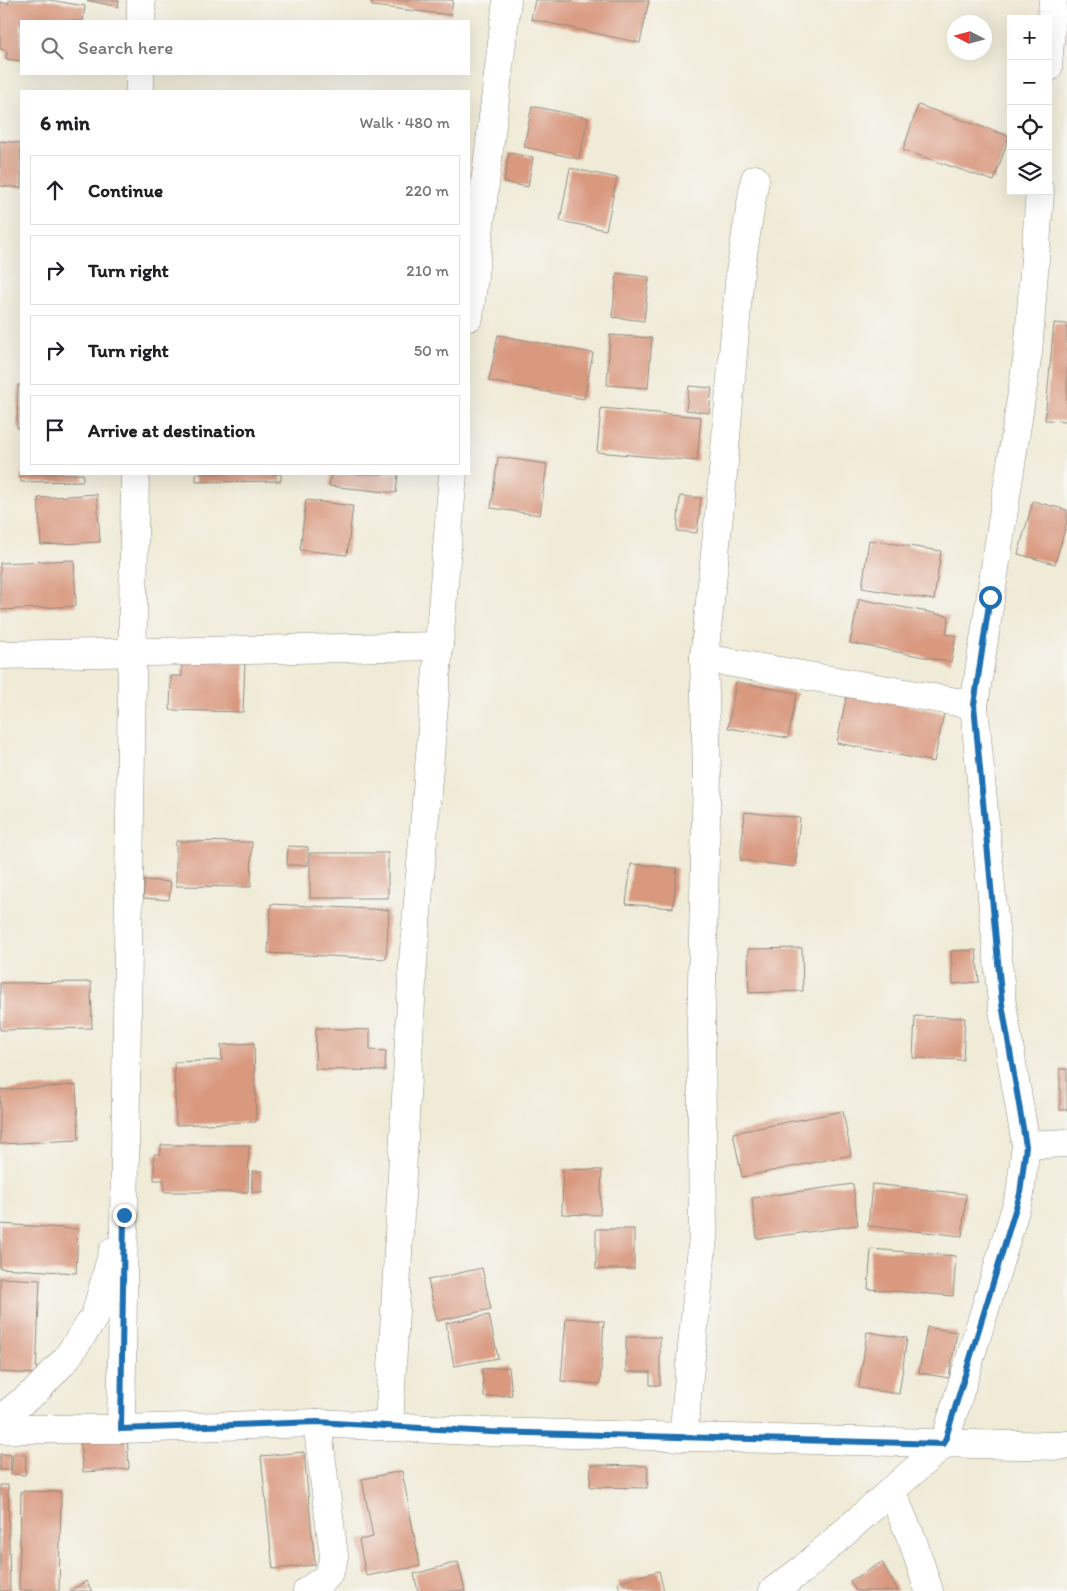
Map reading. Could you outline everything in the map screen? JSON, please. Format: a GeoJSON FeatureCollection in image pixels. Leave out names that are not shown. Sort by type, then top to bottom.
{"type":"FeatureCollection","features":[{"type":"Feature","properties":{"kind":"street"},"geometry":{"type":"LineString","coordinates":[[141,20],[142,0]]}},
{"type":"Feature","properties":{"kind":"street"},"geometry":{"type":"LineString","coordinates":[[470,309],[507,0]]}},
{"type":"Feature","properties":{"kind":"street"},"geometry":{"type":"LineString","coordinates":[[1049,60],[1053,0]]}},
{"type":"Feature","properties":{"kind":"street"},"geometry":{"type":"LineString","coordinates":[[140,75],[140,90]]}},
{"type":"Feature","properties":{"kind":"street"},"geometry":{"type":"LineString","coordinates":[[682,1437],[703,1237],[701,1023],[707,774],[704,658],[721,496],[740,272],[755,179]]}},
{"type":"Feature","properties":{"kind":"street"},"geometry":{"type":"LineString","coordinates":[[773,1591],[803,1568],[944,1444],[1020,1194],[1026,1146],[1002,1004],[974,705],[1028,353],[1040,195]]}},
{"type":"Feature","properties":{"kind":"street"},"geometry":{"type":"LineString","coordinates":[[121,1429],[135,475]]}},
{"type":"Feature","properties":{"kind":"street"},"geometry":{"type":"LineString","coordinates":[[389,1426],[413,962],[453,475]]}},
{"type":"Feature","properties":{"kind":"street"},"geometry":{"type":"LineString","coordinates":[[0,655],[439,646]]}},
{"type":"Feature","properties":{"kind":"street"},"geometry":{"type":"LineString","coordinates":[[704,658],[974,705]]}},
{"type":"Feature","properties":{"kind":"street"},"geometry":{"type":"LineString","coordinates":[[1026,1146],[1067,1142]]}},
{"type":"Feature","properties":{"kind":"street"},"geometry":{"type":"LineString","coordinates":[[0,1419],[37,1390],[66,1359],[95,1316],[124,1215]]}},
{"type":"Feature","properties":{"kind":"street"},"geometry":{"type":"LineString","coordinates":[[307,1591],[327,1577],[332,1570],[334,1556],[317,1422]]}},
{"type":"Feature","properties":{"kind":"street"},"geometry":{"type":"LineString","coordinates":[[0,1429],[121,1429],[317,1422],[490,1432],[944,1444],[1067,1445]]}},
{"type":"Feature","properties":{"kind":"street"},"geometry":{"type":"LineString","coordinates":[[891,1490],[913,1542],[929,1591]]}},
{"type":"Feature","properties":{"kind":"building"},"geometry":{"type":"Polygon","coordinates":[[[9,0],[49,0],[85,6],[83,20],[20,20],[20,61],[6,59],[7,51],[0,49],[0,2],[8,4],[9,0]]]}},
{"type":"Feature","properties":{"kind":"building"},"geometry":{"type":"Polygon","coordinates":[[[86,0],[119,0],[118,7],[86,0]]]}},
{"type":"Feature","properties":{"kind":"building"},"geometry":{"type":"Polygon","coordinates":[[[372,0],[453,0],[451,15],[372,6],[372,0]]]}},
{"type":"Feature","properties":{"kind":"building"},"geometry":{"type":"Polygon","coordinates":[[[535,0],[649,0],[640,43],[531,19],[535,0]]]}},
{"type":"Feature","properties":{"kind":"building"},"geometry":{"type":"Polygon","coordinates":[[[918,105],[1007,135],[1007,142],[994,181],[903,150],[918,105]]]}},
{"type":"Feature","properties":{"kind":"building"},"geometry":{"type":"Polygon","coordinates":[[[532,106],[588,118],[579,159],[524,147],[532,106]]]}},
{"type":"Feature","properties":{"kind":"building"},"geometry":{"type":"Polygon","coordinates":[[[0,141],[20,143],[20,188],[0,186],[0,141]]]}},
{"type":"Feature","properties":{"kind":"building"},"geometry":{"type":"Polygon","coordinates":[[[509,153],[533,157],[528,187],[504,182],[509,153]]]}},
{"type":"Feature","properties":{"kind":"building"},"geometry":{"type":"Polygon","coordinates":[[[570,168],[617,178],[606,230],[560,221],[570,168]]]}},
{"type":"Feature","properties":{"kind":"building"},"geometry":{"type":"Polygon","coordinates":[[[617,273],[649,277],[644,321],[612,317],[617,273]]]}},
{"type":"Feature","properties":{"kind":"building"},"geometry":{"type":"Polygon","coordinates":[[[1054,323],[1067,324],[1067,421],[1045,420],[1054,323]]]}},
{"type":"Feature","properties":{"kind":"building"},"geometry":{"type":"Polygon","coordinates":[[[498,335],[593,353],[584,399],[489,381],[498,335]]]}},
{"type":"Feature","properties":{"kind":"building"},"geometry":{"type":"Polygon","coordinates":[[[610,335],[652,338],[648,388],[607,385],[610,335]]]}},
{"type":"Feature","properties":{"kind":"building"},"geometry":{"type":"Polygon","coordinates":[[[18,385],[20,385],[20,428],[17,428],[18,385]]]}},
{"type":"Feature","properties":{"kind":"building"},"geometry":{"type":"Polygon","coordinates":[[[689,386],[712,388],[709,413],[686,410],[689,386]]]}},
{"type":"Feature","properties":{"kind":"building"},"geometry":{"type":"Polygon","coordinates":[[[601,408],[701,417],[697,461],[597,452],[601,408]]]}},
{"type":"Feature","properties":{"kind":"building"},"geometry":{"type":"Polygon","coordinates":[[[498,457],[547,464],[540,515],[491,508],[498,457]]]}},
{"type":"Feature","properties":{"kind":"building"},"geometry":{"type":"Polygon","coordinates":[[[21,475],[83,475],[83,481],[21,482],[21,475]]]}},
{"type":"Feature","properties":{"kind":"building"},"geometry":{"type":"Polygon","coordinates":[[[196,475],[281,475],[281,481],[196,482],[196,475]]]}},
{"type":"Feature","properties":{"kind":"building"},"geometry":{"type":"Polygon","coordinates":[[[331,475],[398,475],[396,493],[329,486],[331,475]]]}},
{"type":"Feature","properties":{"kind":"building"},"geometry":{"type":"Polygon","coordinates":[[[97,494],[100,542],[41,545],[38,498],[97,494]]]}},
{"type":"Feature","properties":{"kind":"building"},"geometry":{"type":"Polygon","coordinates":[[[680,496],[701,498],[697,533],[677,531],[680,496]]]}},
{"type":"Feature","properties":{"kind":"building"},"geometry":{"type":"Polygon","coordinates":[[[306,500],[353,506],[347,555],[300,550],[306,500]]]}},
{"type":"Feature","properties":{"kind":"building"},"geometry":{"type":"Polygon","coordinates":[[[1033,501],[1067,510],[1067,522],[1055,564],[1018,554],[1033,501]]]}},
{"type":"Feature","properties":{"kind":"building"},"geometry":{"type":"Polygon","coordinates":[[[869,540],[941,551],[934,600],[862,588],[869,540]]]}},
{"type":"Feature","properties":{"kind":"building"},"geometry":{"type":"Polygon","coordinates":[[[74,560],[76,606],[0,610],[0,563],[74,560]]]}},
{"type":"Feature","properties":{"kind":"building"},"geometry":{"type":"Polygon","coordinates":[[[859,599],[949,616],[946,634],[956,636],[951,662],[850,643],[859,599]]]}},
{"type":"Feature","properties":{"kind":"building"},"geometry":{"type":"Polygon","coordinates":[[[182,660],[245,661],[243,712],[170,710],[171,676],[182,676],[182,660]]]}},
{"type":"Feature","properties":{"kind":"building"},"geometry":{"type":"Polygon","coordinates":[[[736,682],[797,693],[788,738],[728,728],[736,682]]]}},
{"type":"Feature","properties":{"kind":"building"},"geometry":{"type":"Polygon","coordinates":[[[847,693],[944,713],[934,762],[837,743],[847,693]]]}},
{"type":"Feature","properties":{"kind":"building"},"geometry":{"type":"Polygon","coordinates":[[[745,812],[800,818],[795,867],[740,860],[745,812]]]}},
{"type":"Feature","properties":{"kind":"building"},"geometry":{"type":"Polygon","coordinates":[[[176,841],[252,842],[251,887],[176,886],[176,841]]]}},
{"type":"Feature","properties":{"kind":"building"},"geometry":{"type":"Polygon","coordinates":[[[288,846],[308,847],[308,865],[287,865],[288,846]]]}},
{"type":"Feature","properties":{"kind":"building"},"geometry":{"type":"Polygon","coordinates":[[[310,853],[388,853],[388,898],[310,898],[310,853]]]}},
{"type":"Feature","properties":{"kind":"building"},"geometry":{"type":"Polygon","coordinates":[[[631,864],[677,868],[673,908],[626,904],[631,864]]]}},
{"type":"Feature","properties":{"kind":"building"},"geometry":{"type":"Polygon","coordinates":[[[145,880],[171,882],[169,900],[143,898],[145,880]]]}},
{"type":"Feature","properties":{"kind":"building"},"geometry":{"type":"Polygon","coordinates":[[[271,904],[389,910],[386,959],[268,953],[271,904]]]}},
{"type":"Feature","properties":{"kind":"building"},"geometry":{"type":"Polygon","coordinates":[[[802,948],[803,991],[749,993],[748,949],[802,948]]]}},
{"type":"Feature","properties":{"kind":"building"},"geometry":{"type":"Polygon","coordinates":[[[976,950],[979,982],[953,984],[951,951],[976,950]]]}},
{"type":"Feature","properties":{"kind":"building"},"geometry":{"type":"Polygon","coordinates":[[[91,982],[92,1028],[0,1030],[0,983],[91,982]]]}},
{"type":"Feature","properties":{"kind":"building"},"geometry":{"type":"Polygon","coordinates":[[[915,1016],[965,1018],[963,1060],[913,1058],[915,1016]]]}},
{"type":"Feature","properties":{"kind":"building"},"geometry":{"type":"Polygon","coordinates":[[[316,1028],[370,1030],[370,1050],[386,1051],[385,1071],[315,1069],[316,1028]]]}},
{"type":"Feature","properties":{"kind":"building"},"geometry":{"type":"Polygon","coordinates":[[[254,1043],[256,1122],[176,1125],[174,1062],[222,1060],[221,1045],[254,1043]]]}},
{"type":"Feature","properties":{"kind":"building"},"geometry":{"type":"Polygon","coordinates":[[[1060,1069],[1067,1069],[1067,1110],[1060,1110],[1060,1069]]]}},
{"type":"Feature","properties":{"kind":"building"},"geometry":{"type":"Polygon","coordinates":[[[76,1085],[79,1140],[0,1144],[0,1090],[76,1085]]]}},
{"type":"Feature","properties":{"kind":"building"},"geometry":{"type":"Polygon","coordinates":[[[843,1111],[851,1155],[742,1177],[733,1133],[843,1111]]]}},
{"type":"Feature","properties":{"kind":"building"},"geometry":{"type":"Polygon","coordinates":[[[161,1145],[249,1145],[248,1192],[164,1192],[164,1180],[154,1180],[154,1154],[161,1154],[161,1145]]]}},
{"type":"Feature","properties":{"kind":"building"},"geometry":{"type":"Polygon","coordinates":[[[563,1169],[602,1170],[600,1215],[562,1214],[563,1169]]]}},
{"type":"Feature","properties":{"kind":"building"},"geometry":{"type":"Polygon","coordinates":[[[252,1171],[262,1171],[262,1192],[252,1192],[252,1171]]]}},
{"type":"Feature","properties":{"kind":"building"},"geometry":{"type":"Polygon","coordinates":[[[853,1184],[858,1225],[757,1239],[752,1198],[853,1184]]]}},
{"type":"Feature","properties":{"kind":"building"},"geometry":{"type":"Polygon","coordinates":[[[872,1184],[966,1194],[962,1236],[868,1226],[872,1184]]]}},
{"type":"Feature","properties":{"kind":"building"},"geometry":{"type":"Polygon","coordinates":[[[0,1224],[78,1229],[76,1273],[0,1268],[0,1224]]]}},
{"type":"Feature","properties":{"kind":"building"},"geometry":{"type":"Polygon","coordinates":[[[596,1229],[634,1229],[634,1269],[596,1269],[596,1229]]]}},
{"type":"Feature","properties":{"kind":"building"},"geometry":{"type":"Polygon","coordinates":[[[871,1249],[956,1256],[953,1296],[868,1289],[871,1249]]]}},
{"type":"Feature","properties":{"kind":"building"},"geometry":{"type":"Polygon","coordinates":[[[482,1268],[491,1309],[437,1321],[428,1280],[482,1268]]]}},
{"type":"Feature","properties":{"kind":"building"},"geometry":{"type":"Polygon","coordinates":[[[0,1278],[40,1280],[36,1374],[0,1372],[0,1278]]]}},
{"type":"Feature","properties":{"kind":"building"},"geometry":{"type":"Polygon","coordinates":[[[489,1315],[498,1358],[454,1366],[446,1323],[489,1315]]]}},
{"type":"Feature","properties":{"kind":"building"},"geometry":{"type":"Polygon","coordinates":[[[566,1318],[604,1321],[600,1384],[561,1381],[566,1318]]]}},
{"type":"Feature","properties":{"kind":"building"},"geometry":{"type":"Polygon","coordinates":[[[927,1327],[957,1332],[949,1378],[919,1373],[927,1327]]]}},
{"type":"Feature","properties":{"kind":"building"},"geometry":{"type":"Polygon","coordinates":[[[867,1332],[907,1338],[899,1394],[859,1388],[867,1332]]]}},
{"type":"Feature","properties":{"kind":"building"},"geometry":{"type":"Polygon","coordinates":[[[626,1337],[660,1337],[660,1385],[650,1385],[650,1372],[626,1372],[626,1337]]]}},
{"type":"Feature","properties":{"kind":"building"},"geometry":{"type":"Polygon","coordinates":[[[509,1367],[512,1395],[484,1397],[482,1369],[509,1367]]]}},
{"type":"Feature","properties":{"kind":"building"},"geometry":{"type":"Polygon","coordinates":[[[127,1436],[129,1469],[83,1472],[80,1440],[127,1436]]]}},
{"type":"Feature","properties":{"kind":"building"},"geometry":{"type":"Polygon","coordinates":[[[304,1452],[315,1565],[273,1569],[261,1456],[304,1452]]]}},
{"type":"Feature","properties":{"kind":"building"},"geometry":{"type":"Polygon","coordinates":[[[0,1454],[11,1455],[10,1470],[0,1470],[0,1454]]]}},
{"type":"Feature","properties":{"kind":"building"},"geometry":{"type":"Polygon","coordinates":[[[13,1454],[26,1455],[25,1475],[11,1474],[13,1454]]]}},
{"type":"Feature","properties":{"kind":"building"},"geometry":{"type":"Polygon","coordinates":[[[591,1465],[648,1466],[647,1488],[590,1487],[591,1465]]]}},
{"type":"Feature","properties":{"kind":"building"},"geometry":{"type":"Polygon","coordinates":[[[402,1471],[420,1566],[366,1576],[359,1540],[373,1537],[362,1479],[402,1471]]]}},
{"type":"Feature","properties":{"kind":"building"},"geometry":{"type":"Polygon","coordinates":[[[0,1485],[8,1485],[10,1591],[0,1591],[0,1485]]]}},
{"type":"Feature","properties":{"kind":"building"},"geometry":{"type":"Polygon","coordinates":[[[21,1491],[61,1492],[59,1591],[19,1590],[21,1491]]]}},
{"type":"Feature","properties":{"kind":"building"},"geometry":{"type":"Polygon","coordinates":[[[458,1562],[465,1591],[418,1591],[414,1574],[458,1562]]]}},
{"type":"Feature","properties":{"kind":"building"},"geometry":{"type":"Polygon","coordinates":[[[882,1562],[898,1591],[856,1591],[850,1581],[882,1562]]]}},
{"type":"Feature","properties":{"kind":"building"},"geometry":{"type":"Polygon","coordinates":[[[659,1571],[664,1591],[620,1591],[618,1582],[659,1571]]]}},
{"type":"Feature","properties":{"kind":"building"},"geometry":{"type":"Polygon","coordinates":[[[86,1581],[92,1591],[70,1591],[86,1581]]]}},
{"type":"Feature","properties":{"kind":"route"},"geometry":{"type":"LineString","coordinates":[[124,1215],[121,1429],[317,1422],[490,1432],[944,1444],[1020,1194],[1026,1146],[1002,1004],[974,705],[990,597]]}}]}
